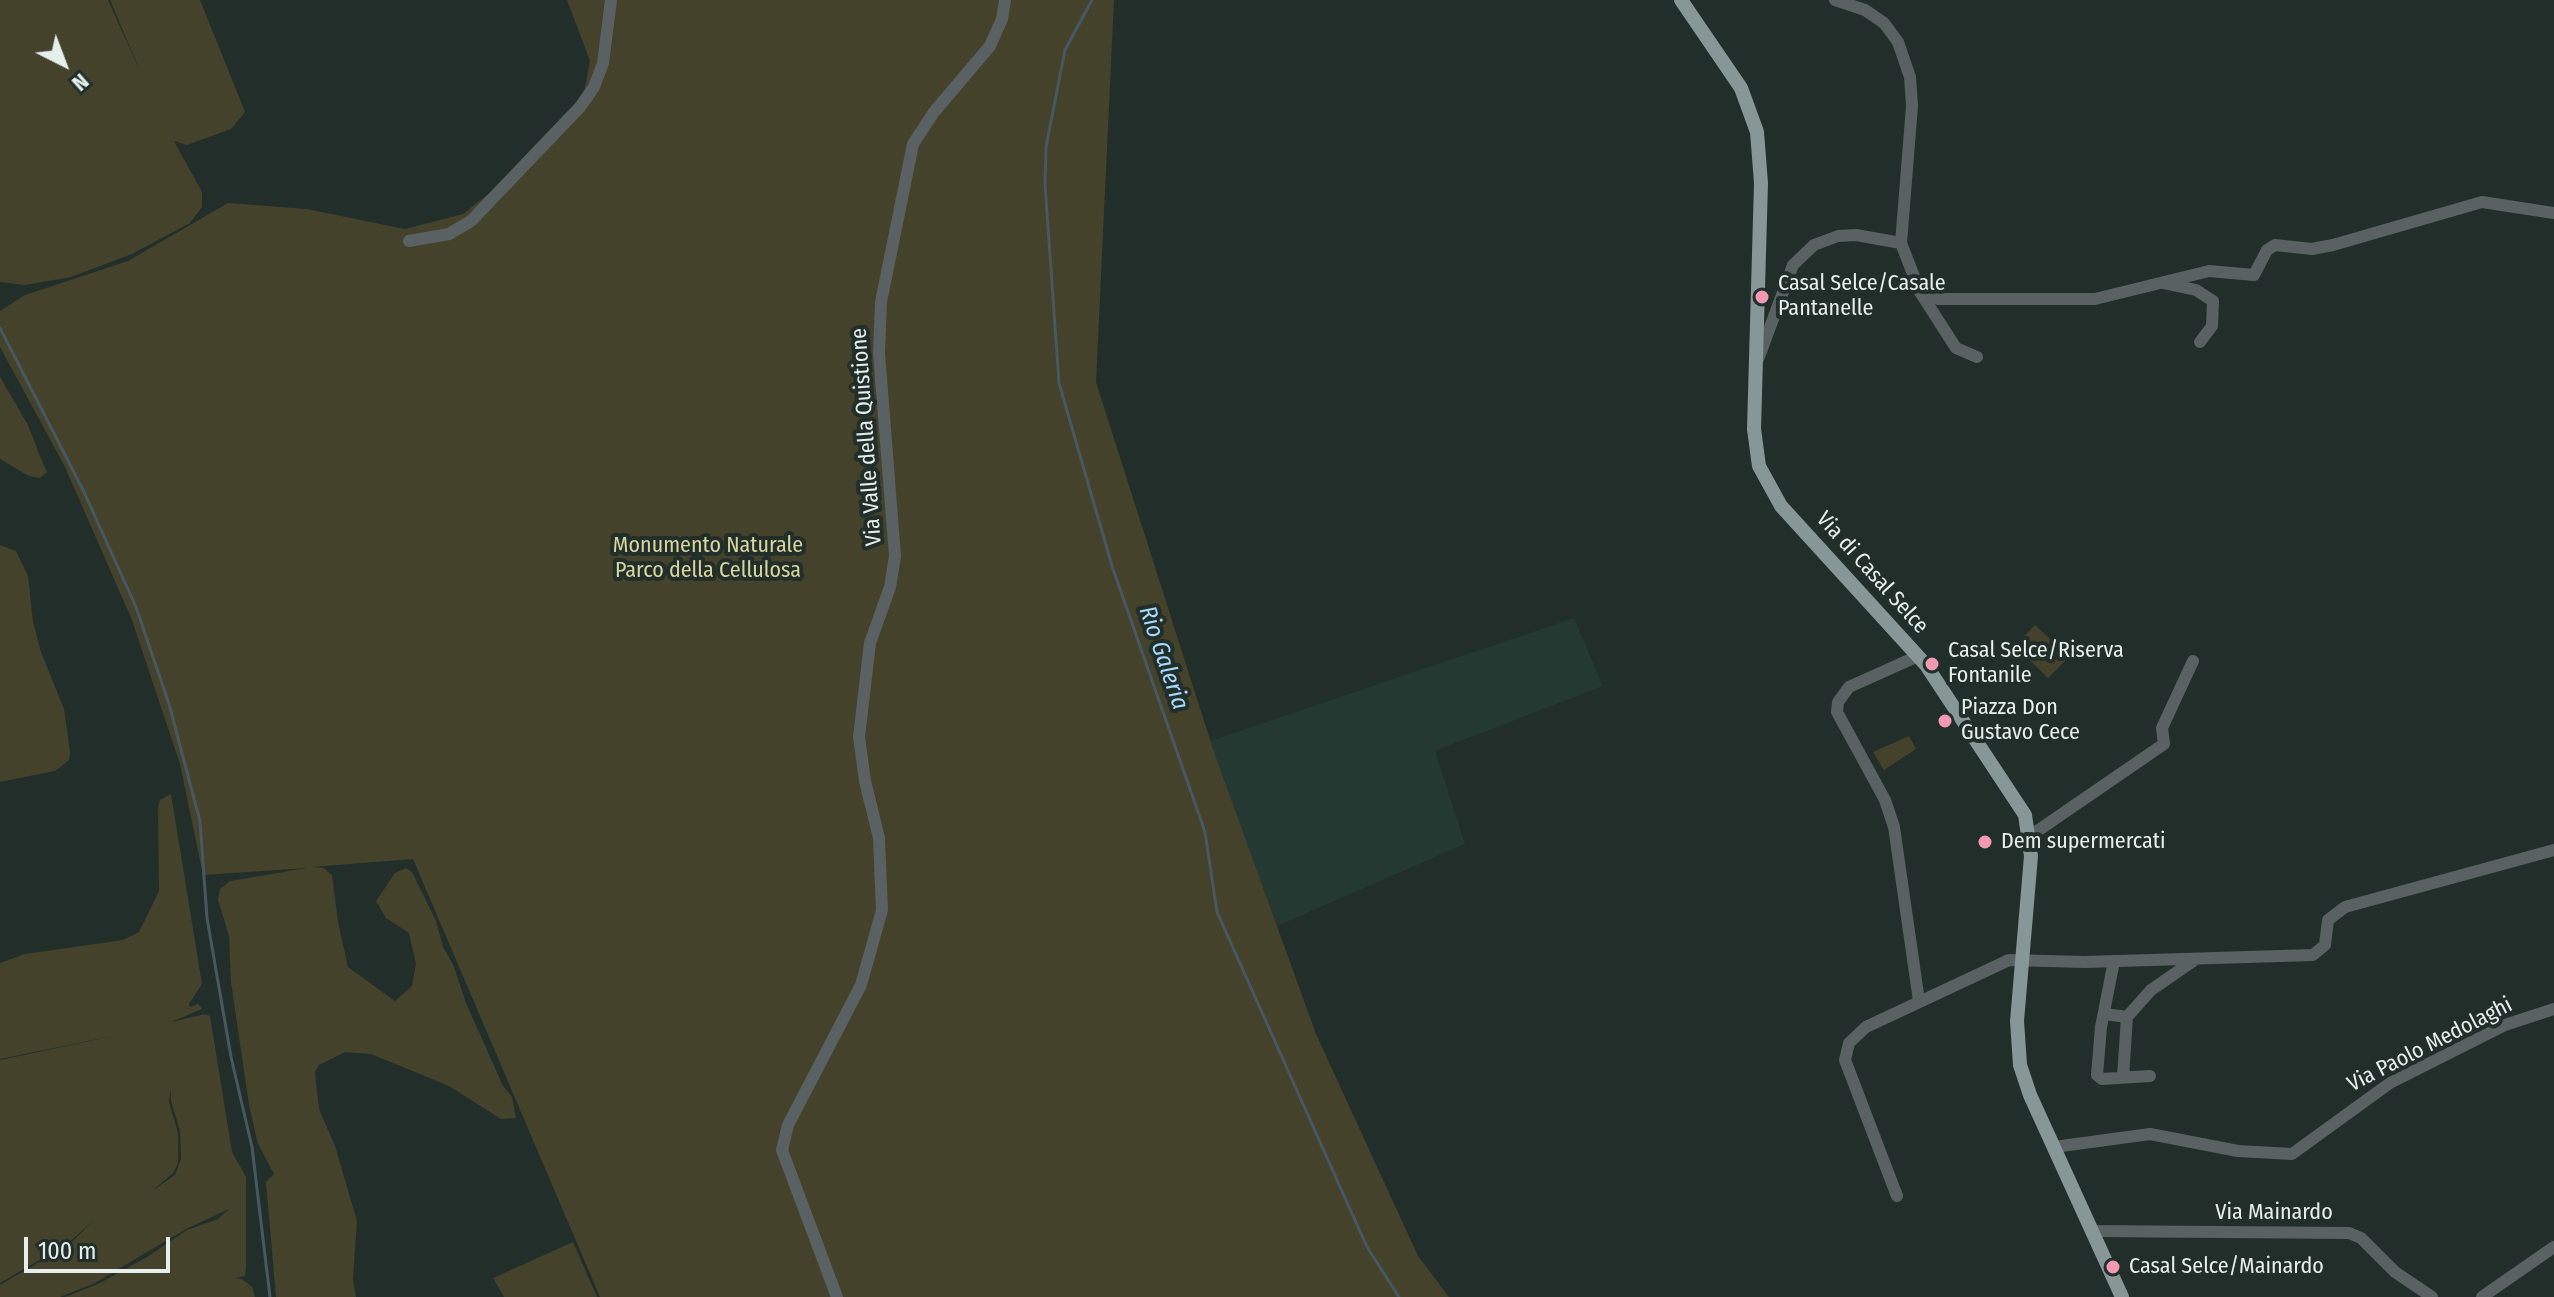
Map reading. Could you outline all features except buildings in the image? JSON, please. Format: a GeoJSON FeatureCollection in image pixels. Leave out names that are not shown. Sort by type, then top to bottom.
{"type":"FeatureCollection","features":[{"type":"Feature","properties":{"kind":"main road","name":"Via di Casal Selce"},"geometry":{"type":"LineString","coordinates":[[1681,0],[1741,88],[1757,132],[1761,183],[1755,447],[1771,491],[1918,656],[2017,799],[2030,836],[2017,1021],[2019,1056],[2028,1089],[2122,1297]]}},
{"type":"Feature","properties":{"kind":"street"},"geometry":{"type":"LineString","coordinates":[[409,241],[449,234],[471,221],[580,107],[594,87],[603,63],[611,0]]}},
{"type":"Feature","properties":{"kind":"street","name":"Via Valle della Quistione"},"geometry":{"type":"LineString","coordinates":[[837,1297],[782,1150],[793,1115],[861,985],[882,910],[879,838],[865,781],[859,737],[870,643],[890,587],[895,556],[879,353],[881,302],[913,144],[934,112],[990,46],[1002,19],[1005,0]]}},
{"type":"Feature","properties":{"kind":"street"},"geometry":{"type":"LineString","coordinates":[[1835,0],[1865,10],[1884,23],[1898,42],[1910,77],[1912,106],[1901,243],[1920,292],[1956,348],[1977,357]]}},
{"type":"Feature","properties":{"kind":"street"},"geometry":{"type":"LineString","coordinates":[[1920,292],[1948,300],[2095,299],[2212,271],[2254,275],[2267,250],[2275,245],[2324,247],[2482,202],[2554,213]]}},
{"type":"Feature","properties":{"kind":"street"},"geometry":{"type":"LineString","coordinates":[[1755,367],[1788,275],[1809,248],[1826,239],[1850,235],[1901,243]]}},
{"type":"Feature","properties":{"kind":"street"},"geometry":{"type":"LineString","coordinates":[[2156,282],[2196,290],[2213,301],[2212,326],[2200,342]]}},
{"type":"Feature","properties":{"kind":"street"},"geometry":{"type":"LineString","coordinates":[[1918,656],[1849,687],[1838,702],[1837,712],[1885,800],[1894,827],[1919,1001]]}},
{"type":"Feature","properties":{"kind":"street"},"geometry":{"type":"LineString","coordinates":[[2030,836],[2164,744],[2162,728],[2193,661]]}},
{"type":"Feature","properties":{"kind":"street"},"geometry":{"type":"LineString","coordinates":[[1897,1196],[1854,1089],[1845,1053],[1852,1039],[1863,1029],[2005,961],[2313,955],[2325,945],[2328,920],[2347,906],[2554,850]]}},
{"type":"Feature","properties":{"kind":"street"},"geometry":{"type":"LineString","coordinates":[[2123,1077],[2127,1017],[2151,990],[2196,959]]}},
{"type":"Feature","properties":{"kind":"street"},"geometry":{"type":"LineString","coordinates":[[2114,961],[2097,1075],[2102,1079],[2150,1076]]}},
{"type":"Feature","properties":{"kind":"street","name":"Via Paolo Medolaghi"},"geometry":{"type":"LineString","coordinates":[[2054,1147],[2150,1134],[2238,1151],[2292,1154],[2390,1083],[2497,1029],[2554,1009]]}},
{"type":"Feature","properties":{"kind":"street"},"geometry":{"type":"LineString","coordinates":[[2105,1014],[2127,1017]]}},
{"type":"Feature","properties":{"kind":"street","name":"Via Mainardo"},"geometry":{"type":"LineString","coordinates":[[2092,1231],[2353,1233],[2400,1275],[2432,1297]]}},
{"type":"Feature","properties":{"kind":"street"},"geometry":{"type":"LineString","coordinates":[[2482,1297],[2554,1247]]}},
{"type":"Feature","properties":{"kind":"shaded area"},"geometry":{"type":"Polygon","coordinates":[[[1574,618],[1603,686],[1435,751],[1465,844],[1277,926],[1210,741],[1574,618]]]}},
{"type":"Feature","properties":{"kind":"green space"},"geometry":{"type":"Polygon","coordinates":[[[0,0],[108,0],[142,76],[110,0],[200,0],[245,112],[231,129],[187,145],[174,141],[202,192],[202,207],[190,223],[132,254],[71,277],[25,285],[0,282],[0,0]]]}},
{"type":"Feature","properties":{"kind":"green space","name":"Monumento Naturale Parco della Cellulosa"},"geometry":{"type":"Polygon","coordinates":[[[567,0],[1114,0],[1096,382],[1213,749],[1316,1034],[1418,1256],[1449,1297],[600,1297],[413,859],[312,867],[324,868],[332,875],[348,967],[395,1001],[412,986],[416,964],[409,933],[386,918],[376,901],[395,873],[406,868],[412,872],[436,921],[466,1003],[503,1086],[512,1097],[516,1118],[501,1119],[449,1086],[371,1054],[345,1052],[319,1065],[315,1072],[319,1109],[335,1146],[357,1221],[353,1279],[356,1297],[276,1297],[266,1182],[274,1174],[258,1144],[249,1105],[231,982],[229,936],[218,900],[220,889],[230,881],[307,868],[203,875],[180,764],[132,620],[65,467],[0,347],[0,311],[25,295],[128,261],[228,203],[307,209],[405,229],[463,214],[501,184],[583,97],[590,61],[567,0]]]}},
{"type":"Feature","properties":{"kind":"green space"},"geometry":{"type":"Polygon","coordinates":[[[0,377],[28,425],[47,472],[40,478],[29,476],[0,459],[0,377]]]}},
{"type":"Feature","properties":{"kind":"green space"},"geometry":{"type":"Polygon","coordinates":[[[0,545],[16,551],[28,576],[33,622],[41,652],[64,709],[70,752],[69,760],[55,771],[0,782],[0,545]]]}},
{"type":"Feature","properties":{"kind":"green space"},"geometry":{"type":"Polygon","coordinates":[[[2035,625],[2069,657],[2048,678],[2015,646],[2035,625]]]}},
{"type":"Feature","properties":{"kind":"green space"},"geometry":{"type":"Polygon","coordinates":[[[1909,736],[1916,749],[1884,770],[1873,752],[1909,736]]]}},
{"type":"Feature","properties":{"kind":"green space"},"geometry":{"type":"Polygon","coordinates":[[[171,794],[202,984],[189,1004],[190,1007],[198,1004],[202,1009],[171,1022],[205,1014],[210,1016],[232,1152],[246,1177],[246,1268],[245,1276],[235,1278],[252,1287],[255,1297],[65,1297],[98,1284],[187,1230],[218,1219],[229,1209],[186,1229],[95,1283],[60,1297],[0,1297],[0,1285],[69,1245],[93,1221],[67,1244],[0,1283],[0,1060],[123,1034],[0,1059],[0,963],[25,954],[123,940],[139,932],[159,891],[160,800],[171,794]],[[171,1089],[169,1102],[178,1133],[178,1163],[173,1173],[152,1191],[175,1175],[181,1159],[180,1131],[171,1101],[171,1089]]]}},
{"type":"Feature","properties":{"kind":"green space"},"geometry":{"type":"Polygon","coordinates":[[[573,1242],[597,1297],[504,1297],[493,1278],[573,1242]]]}},
{"type":"Feature","properties":{"kind":"waterway","name":"Rio Galeria"},"geometry":{"type":"LineString","coordinates":[[1092,0],[1065,50],[1046,147],[1045,184],[1059,383],[1112,566],[1205,832],[1217,912],[1367,1247],[1399,1297]]}},
{"type":"Feature","properties":{"kind":"waterway"},"geometry":{"type":"LineString","coordinates":[[0,328],[84,492],[136,607],[169,704],[200,821],[207,918],[231,1057],[252,1147],[270,1297]]}},
{"type":"Feature","properties":{"kind":"place","name":"Casal Selce/Casale Pantanelle"},"geometry":{"type":"Point","coordinates":[1762,297]}},
{"type":"Feature","properties":{"kind":"place","name":"Casal Selce/Riserva Fontanile"},"geometry":{"type":"Point","coordinates":[1932,664]}},
{"type":"Feature","properties":{"kind":"place","name":"Piazza Don Gustavo Cece"},"geometry":{"type":"Point","coordinates":[1945,721]}},
{"type":"Feature","properties":{"kind":"place","name":"Dem supermercati"},"geometry":{"type":"Point","coordinates":[1985,842]}},
{"type":"Feature","properties":{"kind":"place","name":"Casal Selce/Mainardo"},"geometry":{"type":"Point","coordinates":[2113,1267]}}]}
